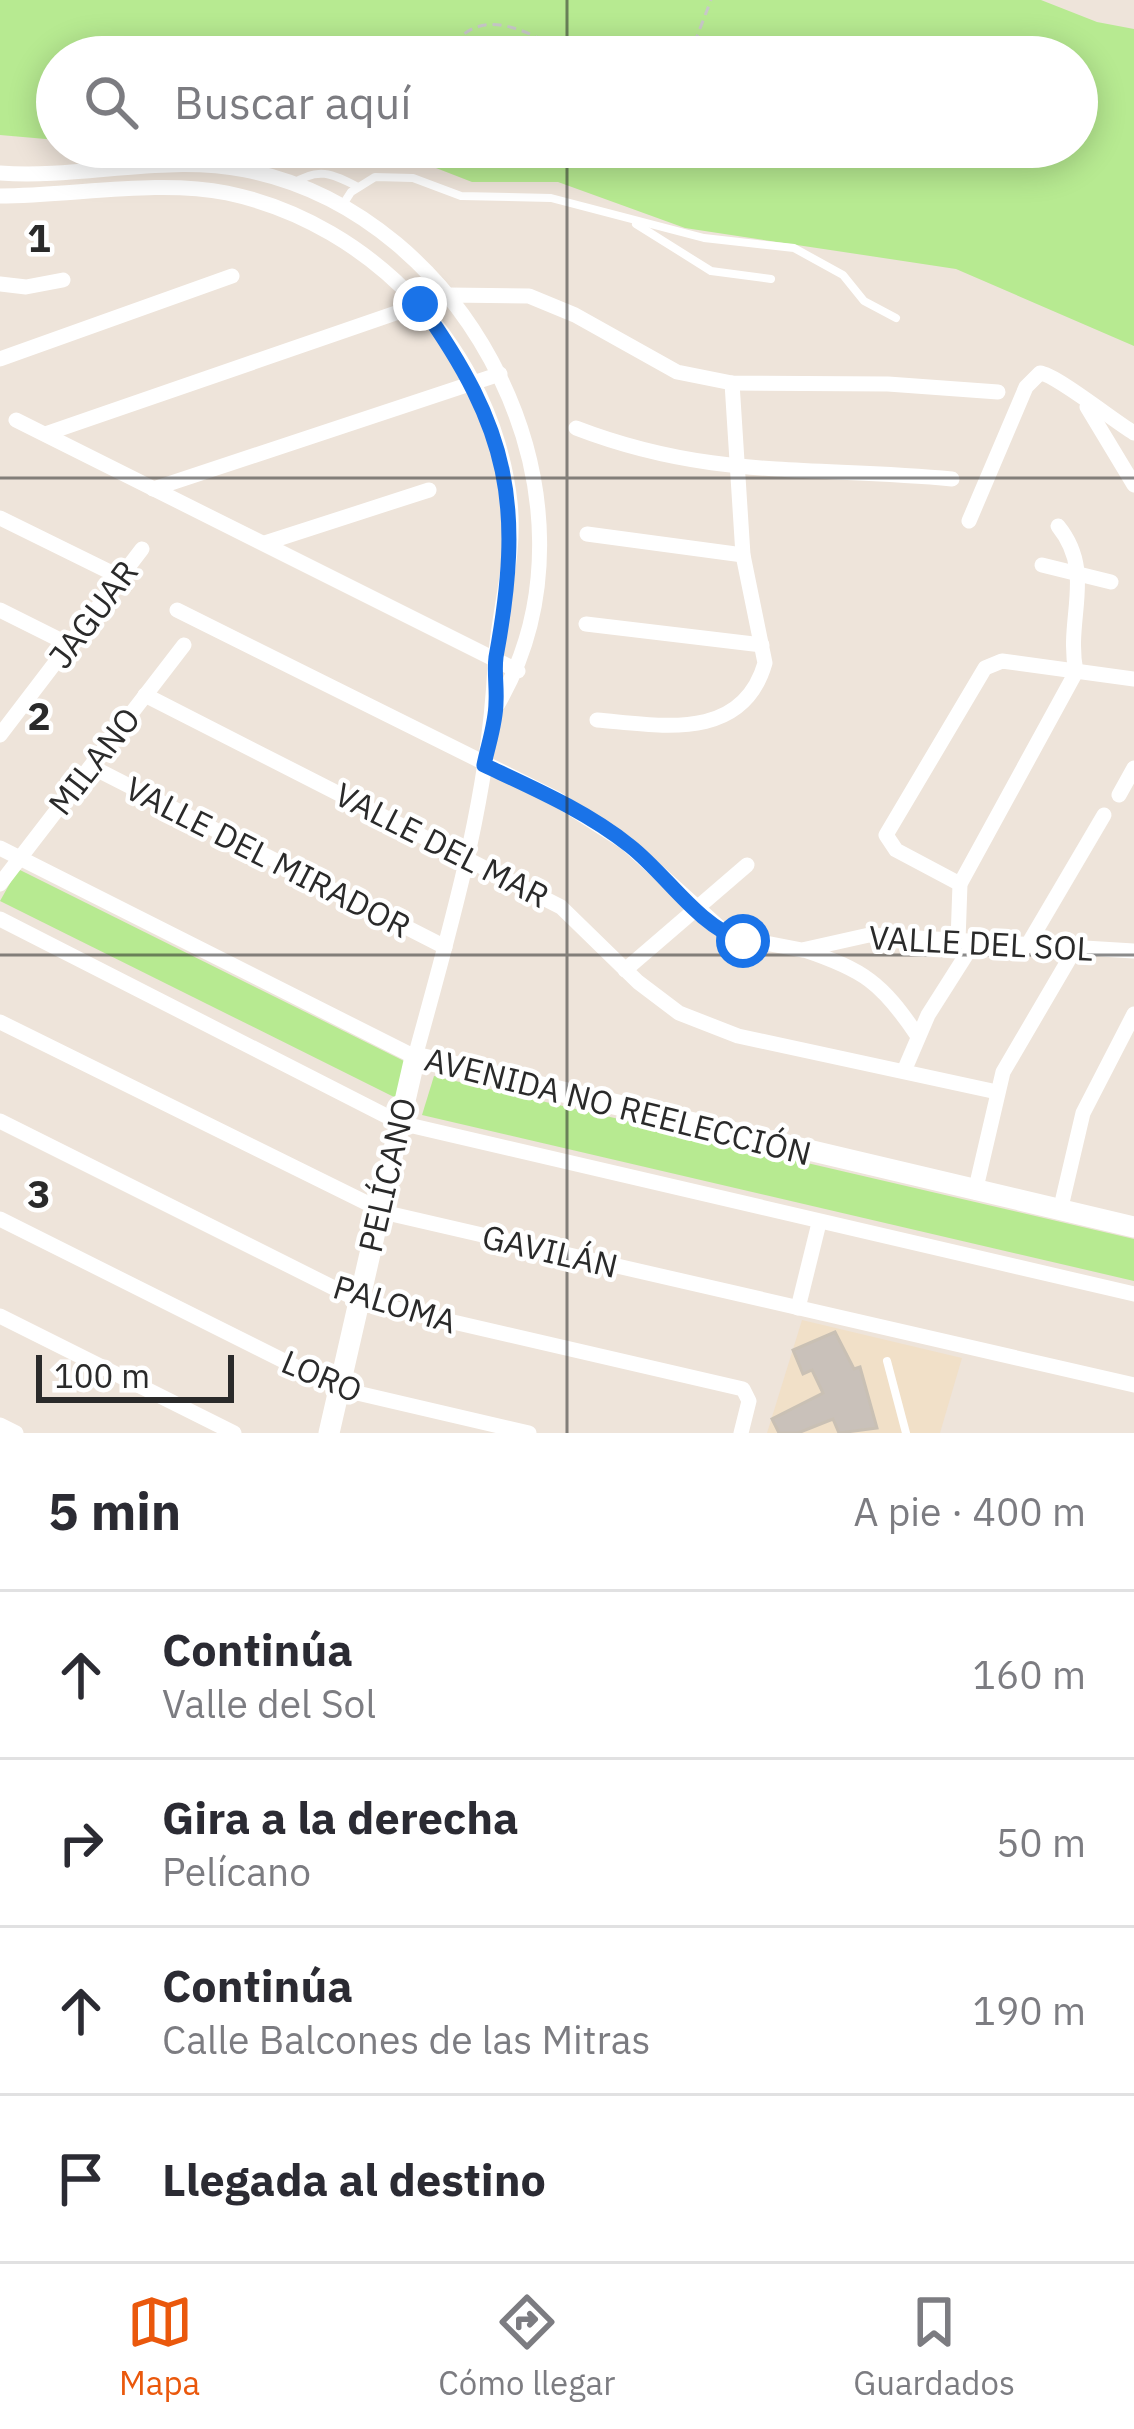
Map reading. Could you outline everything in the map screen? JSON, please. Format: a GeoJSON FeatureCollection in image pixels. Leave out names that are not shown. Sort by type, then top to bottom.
{"type":"FeatureCollection","features":[{"type":"Feature","properties":{"kind":"street","name":"PELÍCANO"},"geometry":{"type":"LineString","coordinates":[[0,173],[108,168]]}},
{"type":"Feature","properties":{"kind":"street"},"geometry":{"type":"LineString","coordinates":[[190,187],[193,168]]}},
{"type":"Feature","properties":{"kind":"street","name":"PELÍCANO"},"geometry":{"type":"LineString","coordinates":[[228,168],[317,194],[405,251],[448,296],[500,374],[532,456],[540,554],[518,671],[496,707]]}},
{"type":"Feature","properties":{"kind":"street","name":"PELÍCANO"},"geometry":{"type":"LineString","coordinates":[[0,196],[190,187],[304,217],[388,272],[420,304],[473,384],[504,463],[512,551],[506,614],[495,662],[496,707],[468,855],[415,1057],[328,1433]]}},
{"type":"Feature","properties":{"kind":"street"},"geometry":{"type":"LineString","coordinates":[[304,217],[317,194]]}},
{"type":"Feature","properties":{"kind":"street"},"geometry":{"type":"LineString","coordinates":[[388,272],[405,251]]}},
{"type":"Feature","properties":{"kind":"street"},"geometry":{"type":"LineString","coordinates":[[0,358],[232,276]]}},
{"type":"Feature","properties":{"kind":"street"},"geometry":{"type":"LineString","coordinates":[[0,284],[26,287],[63,280]]}},
{"type":"Feature","properties":{"kind":"street"},"geometry":{"type":"LineString","coordinates":[[49,433],[448,296],[529,296],[575,315],[677,372],[732,383],[888,384],[998,392]]}},
{"type":"Feature","properties":{"kind":"street"},"geometry":{"type":"LineString","coordinates":[[969,521],[1026,387],[1046,373],[1085,404],[1134,485]]}},
{"type":"Feature","properties":{"kind":"street"},"geometry":{"type":"LineString","coordinates":[[153,489],[500,374]]}},
{"type":"Feature","properties":{"kind":"street"},"geometry":{"type":"LineString","coordinates":[[597,720],[704,726],[750,693],[764,663],[742,555],[732,383]]}},
{"type":"Feature","properties":{"kind":"street"},"geometry":{"type":"LineString","coordinates":[[1085,404],[1134,433]]}},
{"type":"Feature","properties":{"kind":"street"},"geometry":{"type":"LineString","coordinates":[[16,420],[518,671]]}},
{"type":"Feature","properties":{"kind":"street"},"geometry":{"type":"LineString","coordinates":[[576,428],[635,450],[738,470],[952,479]]}},
{"type":"Feature","properties":{"kind":"street"},"geometry":{"type":"LineString","coordinates":[[504,463],[532,456]]}},
{"type":"Feature","properties":{"kind":"street"},"geometry":{"type":"LineString","coordinates":[[265,543],[429,490]]}},
{"type":"Feature","properties":{"kind":"street"},"geometry":{"type":"LineString","coordinates":[[0,518],[118,576]]}},
{"type":"Feature","properties":{"kind":"street"},"geometry":{"type":"LineString","coordinates":[[904,1071],[917,1035],[966,941],[960,884],[1076,672],[1073,641],[1081,576],[1076,552],[1058,526]]}},
{"type":"Feature","properties":{"kind":"street"},"geometry":{"type":"LineString","coordinates":[[587,534],[742,555]]}},
{"type":"Feature","properties":{"kind":"street","name":"JAGUAR"},"geometry":{"type":"LineString","coordinates":[[0,735],[142,549]]}},
{"type":"Feature","properties":{"kind":"street"},"geometry":{"type":"LineString","coordinates":[[512,551],[540,554]]}},
{"type":"Feature","properties":{"kind":"street"},"geometry":{"type":"LineString","coordinates":[[1042,565],[1111,582]]}},
{"type":"Feature","properties":{"kind":"street"},"geometry":{"type":"LineString","coordinates":[[0,610],[70,645]]}},
{"type":"Feature","properties":{"kind":"street","name":"VALLE DEL SOL"},"geometry":{"type":"LineString","coordinates":[[177,610],[557,799],[626,843],[692,908],[729,936],[802,950],[853,937],[1134,951]]}},
{"type":"Feature","properties":{"kind":"street"},"geometry":{"type":"LineString","coordinates":[[506,614],[531,618]]}},
{"type":"Feature","properties":{"kind":"street"},"geometry":{"type":"LineString","coordinates":[[586,624],[762,644]]}},
{"type":"Feature","properties":{"kind":"street","name":"MILANO"},"geometry":{"type":"LineString","coordinates":[[0,884],[184,645]]}},
{"type":"Feature","properties":{"kind":"street"},"geometry":{"type":"LineString","coordinates":[[960,884],[896,850],[886,835],[991,663],[1134,679]]}},
{"type":"Feature","properties":{"kind":"street","name":"VALLE DEL MAR"},"geometry":{"type":"LineString","coordinates":[[145,695],[468,855],[561,907],[667,1005],[707,1025],[997,1092]]}},
{"type":"Feature","properties":{"kind":"street"},"geometry":{"type":"LineString","coordinates":[[0,705],[18,714]]}},
{"type":"Feature","properties":{"kind":"street","name":"VALLE DEL MIRADOR"},"geometry":{"type":"LineString","coordinates":[[92,766],[446,947]]}},
{"type":"Feature","properties":{"kind":"street"},"geometry":{"type":"LineString","coordinates":[[1119,794],[1134,768]]}},
{"type":"Feature","properties":{"kind":"street"},"geometry":{"type":"LineString","coordinates":[[1028,946],[1104,815]]}},
{"type":"Feature","properties":{"kind":"street","name":"AVENIDA NO REELECCIÓN"},"geometry":{"type":"LineString","coordinates":[[0,848],[415,1057],[1134,1228]]}},
{"type":"Feature","properties":{"kind":"street"},"geometry":{"type":"LineString","coordinates":[[626,970],[747,865]]}},
{"type":"Feature","properties":{"kind":"street","name":"AVENIDA NO REELECCIÓN"},"geometry":{"type":"LineString","coordinates":[[0,919],[400,1123],[1134,1294]]}},
{"type":"Feature","properties":{"kind":"street"},"geometry":{"type":"LineString","coordinates":[[850,965],[853,937]]}},
{"type":"Feature","properties":{"kind":"street"},"geometry":{"type":"LineString","coordinates":[[975,1192],[997,1092],[1020,1036],[1075,949]]}},
{"type":"Feature","properties":{"kind":"street"},"geometry":{"type":"LineString","coordinates":[[802,950],[850,965],[881,986],[917,1035]]}},
{"type":"Feature","properties":{"kind":"street"},"geometry":{"type":"LineString","coordinates":[[1060,1211],[1083,1113],[1134,1013]]}},
{"type":"Feature","properties":{"kind":"street","name":"GAVILÁN"},"geometry":{"type":"LineString","coordinates":[[0,1022],[379,1210],[1134,1385]]}},
{"type":"Feature","properties":{"kind":"street","name":"PALOMA"},"geometry":{"type":"LineString","coordinates":[[0,1121],[358,1300],[748,1394],[741,1433]]}},
{"type":"Feature","properties":{"kind":"street","name":"LORO"},"geometry":{"type":"LineString","coordinates":[[0,1219],[340,1389],[529,1433]]}},
{"type":"Feature","properties":{"kind":"street"},"geometry":{"type":"LineString","coordinates":[[798,1308],[819,1223]]}},
{"type":"Feature","properties":{"kind":"street"},"geometry":{"type":"LineString","coordinates":[[0,1316],[234,1433]]}},
{"type":"Feature","properties":{"kind":"street"},"geometry":{"type":"LineString","coordinates":[[0,1425],[16,1433]]}},
{"type":"Feature","properties":{"kind":"lane"},"geometry":{"type":"LineString","coordinates":[[292,184],[310,172],[331,173],[359,188]]}},
{"type":"Feature","properties":{"kind":"lane"},"geometry":{"type":"LineString","coordinates":[[340,208],[375,177],[413,178],[461,196],[551,198],[704,238],[794,248],[842,275],[864,301],[896,319]]}},
{"type":"Feature","properties":{"kind":"lane"},"geometry":{"type":"LineString","coordinates":[[625,217],[711,271],[772,279]]}},
{"type":"Feature","properties":{"kind":"lane"},"geometry":{"type":"LineString","coordinates":[[887,1361],[906,1433]]}},
{"type":"Feature","properties":{"kind":"path"},"geometry":{"type":"LineString","coordinates":[[697,36],[711,0]]}},
{"type":"Feature","properties":{"kind":"path"},"geometry":{"type":"LineString","coordinates":[[455,36],[473,18],[502,19],[534,36]]}},
{"type":"Feature","properties":{"kind":"shaded area"},"geometry":{"type":"Polygon","coordinates":[[[802,1320],[962,1358],[940,1433],[767,1433],[802,1320]]]}},
{"type":"Feature","properties":{"kind":"green space"},"geometry":{"type":"Polygon","coordinates":[[[0,0],[1041,0],[1097,22],[1134,29],[1134,346],[956,269],[685,228],[558,182],[472,182],[436,168],[1098,168],[1098,36],[36,36],[36,138],[0,135],[0,0]]]}},
{"type":"Feature","properties":{"kind":"green space"},"geometry":{"type":"Polygon","coordinates":[[[18,869],[410,1064],[400,1100],[0,901],[18,869]]]}},
{"type":"Feature","properties":{"kind":"green space"},"geometry":{"type":"Polygon","coordinates":[[[434,1076],[1134,1239],[1134,1281],[422,1115],[434,1076]]]}},
{"type":"Feature","properties":{"kind":"building"},"geometry":{"type":"Polygon","coordinates":[[[835,1332],[854,1369],[860,1367],[877,1428],[839,1433],[833,1419],[798,1433],[779,1433],[772,1419],[823,1393],[812,1370],[803,1374],[793,1350],[835,1332]]]}},
{"type":"Feature","properties":{"kind":"route"},"geometry":{"type":"LineString","coordinates":[[420,304],[473,384],[504,463],[510,505],[512,551],[506,614],[495,662],[496,707],[484,765],[557,799],[626,843],[663,874],[692,908],[743,941]]}}]}
